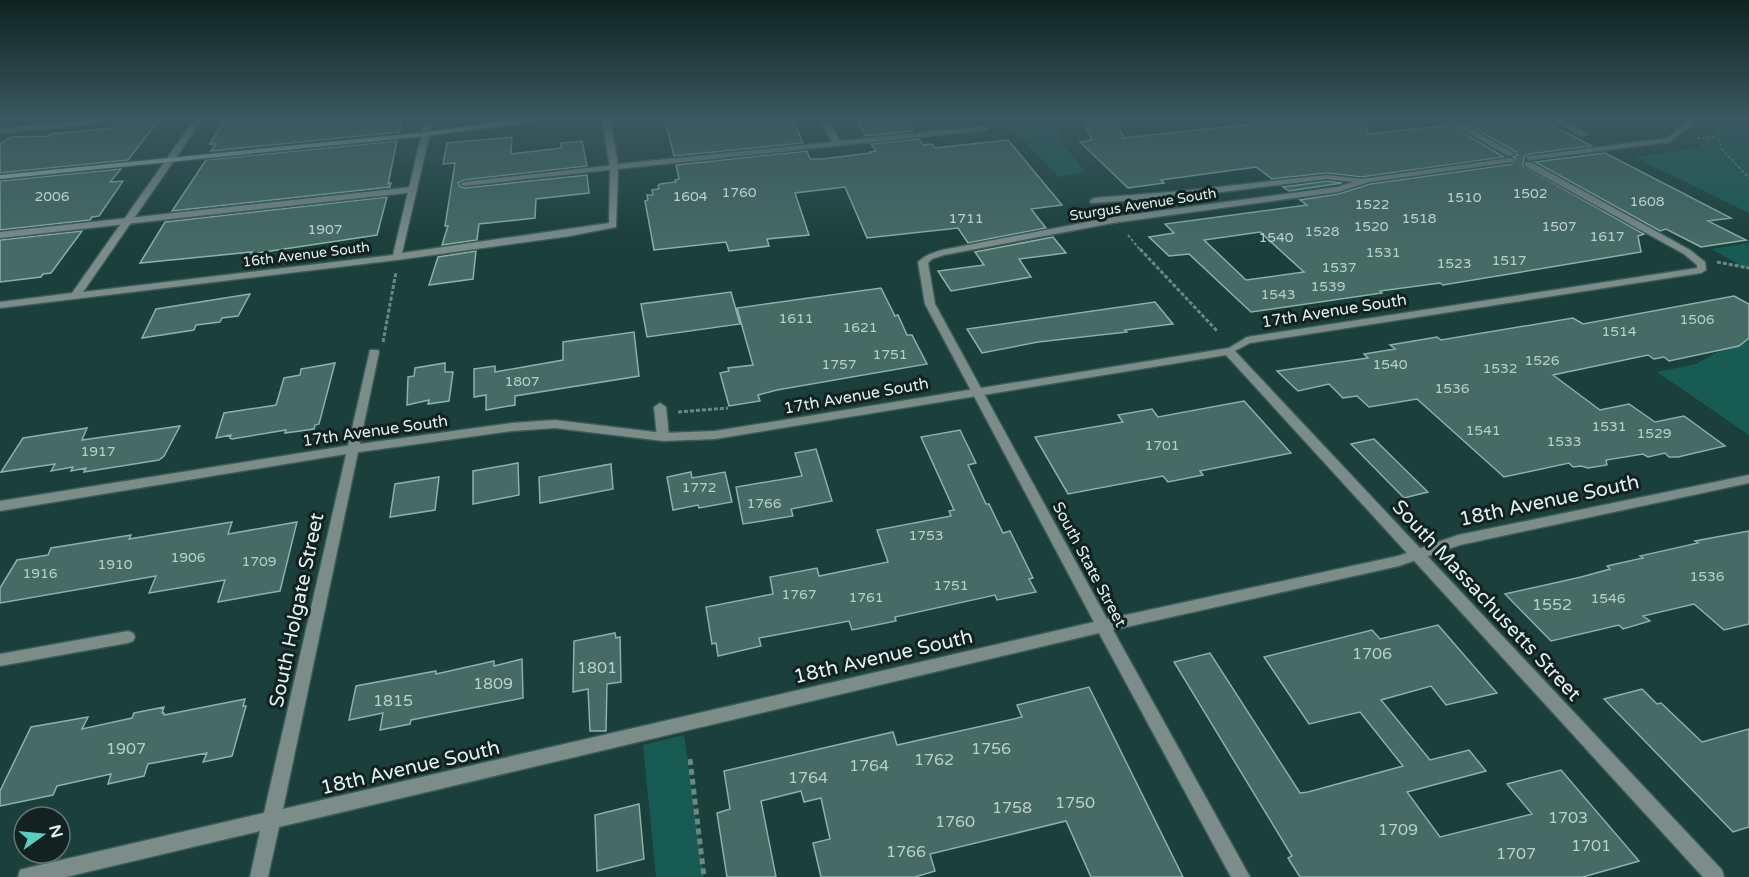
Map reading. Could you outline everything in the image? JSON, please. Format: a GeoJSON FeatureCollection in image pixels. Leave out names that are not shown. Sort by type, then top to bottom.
{"type":"FeatureCollection","features":[{"type":"Feature","properties":{"kind":"main road"},"geometry":{"type":"LineString","coordinates":[[0,177],[162,161]]}},
{"type":"Feature","properties":{"kind":"street"},"geometry":{"type":"LineString","coordinates":[[75,296],[170,161]]}},
{"type":"Feature","properties":{"kind":"street"},"geometry":{"type":"LineString","coordinates":[[397,257],[419,161]]}},
{"type":"Feature","properties":{"kind":"street"},"geometry":{"type":"LineString","coordinates":[[613,161],[614,167]]}},
{"type":"Feature","properties":{"kind":"street"},"geometry":{"type":"LineString","coordinates":[[464,184],[668,161]]}},
{"type":"Feature","properties":{"kind":"street","name":"Sturgus Avenue South"},"geometry":{"type":"LineString","coordinates":[[923,262],[929,257],[942,253],[1113,220],[1338,189],[1368,180],[1487,161]]}},
{"type":"Feature","properties":{"kind":"street","name":"17th Avenue South"},"geometry":{"type":"LineString","coordinates":[[0,506],[352,449],[512,426],[555,424],[663,437],[715,435],[1229,351],[1247,340],[1701,270],[1702,264],[1697,259],[1529,161]]}},
{"type":"Feature","properties":{"kind":"street","name":"16th Avenue South"},"geometry":{"type":"LineString","coordinates":[[0,305],[397,257],[613,225],[614,167]]}},
{"type":"Feature","properties":{"kind":"street","name":"Sturgus Avenue South"},"geometry":{"type":"LineString","coordinates":[[1094,201],[1182,194],[1327,177],[1368,180]]}},
{"type":"Feature","properties":{"kind":"street"},"geometry":{"type":"LineString","coordinates":[[0,235],[412,190]]}},
{"type":"Feature","properties":{"kind":"street","name":"South State Street"},"geometry":{"type":"LineString","coordinates":[[923,262],[930,304],[1241,877]]}},
{"type":"Feature","properties":{"kind":"street","name":"South Massachusetts Street"},"geometry":{"type":"LineString","coordinates":[[1229,351],[1715,877]]}},
{"type":"Feature","properties":{"kind":"street","name":"South Holgate Street"},"geometry":{"type":"LineString","coordinates":[[259,877],[374,352]]}},
{"type":"Feature","properties":{"kind":"street"},"geometry":{"type":"LineString","coordinates":[[660,407],[663,437]]}},
{"type":"Feature","properties":{"kind":"street","name":"18th Avenue South"},"geometry":{"type":"LineString","coordinates":[[27,877],[1103,626],[1416,556],[1458,540],[1749,479]]}},
{"type":"Feature","properties":{"kind":"street"},"geometry":{"type":"LineString","coordinates":[[0,660],[128,637]]}},
{"type":"Feature","properties":{"kind":"path"},"geometry":{"type":"LineString","coordinates":[[1733,161],[1749,178]]}},
{"type":"Feature","properties":{"kind":"path"},"geometry":{"type":"LineString","coordinates":[[1135,230],[1127,236],[1218,332]]}},
{"type":"Feature","properties":{"kind":"path"},"geometry":{"type":"LineString","coordinates":[[1719,262],[1749,268]]}},
{"type":"Feature","properties":{"kind":"path"},"geometry":{"type":"LineString","coordinates":[[384,336],[397,269]]}},
{"type":"Feature","properties":{"kind":"path"},"geometry":{"type":"LineString","coordinates":[[675,412],[729,408]]}},
{"type":"Feature","properties":{"kind":"path"},"geometry":{"type":"LineString","coordinates":[[690,759],[704,877]]}},
{"type":"Feature","properties":{"kind":"green space"},"geometry":{"type":"Polygon","coordinates":[[[1043,161],[1076,161],[1085,172],[1059,177],[1043,161]]]}},
{"type":"Feature","properties":{"kind":"green space"},"geometry":{"type":"Polygon","coordinates":[[[1643,161],[1749,161],[1749,213],[1643,161]]]}},
{"type":"Feature","properties":{"kind":"green space"},"geometry":{"type":"Polygon","coordinates":[[[1749,243],[1749,270],[1711,249],[1749,243]]]}},
{"type":"Feature","properties":{"kind":"green space"},"geometry":{"type":"Polygon","coordinates":[[[1749,334],[1749,435],[1657,372],[1696,364],[1749,334]]]}},
{"type":"Feature","properties":{"kind":"green space"},"geometry":{"type":"Polygon","coordinates":[[[684,735],[704,877],[656,877],[643,745],[684,735]]]}},
{"type":"Feature","properties":{"kind":"building"},"geometry":{"type":"Polygon","coordinates":[[[0,161],[119,161],[0,173],[0,161]]]}},
{"type":"Feature","properties":{"kind":"building"},"geometry":{"type":"Polygon","coordinates":[[[205,161],[393,161],[388,184],[391,183],[390,187],[172,211],[205,161]]]}},
{"type":"Feature","properties":{"kind":"building"},"geometry":{"type":"Polygon","coordinates":[[[444,161],[586,161],[587,166],[464,180],[458,183],[464,188],[587,175],[589,193],[536,199],[535,218],[479,224],[477,240],[442,245],[448,226],[445,226],[455,163],[443,164],[444,161]]]}},
{"type":"Feature","properties":{"kind":"building"},"geometry":{"type":"Polygon","coordinates":[[[714,161],[1025,161],[1062,205],[1031,209],[1046,228],[968,243],[958,228],[867,238],[845,187],[795,193],[809,235],[767,239],[769,246],[729,251],[726,242],[654,250],[645,201],[648,200],[647,195],[653,195],[652,190],[659,189],[660,184],[676,182],[675,180],[679,179],[676,165],[714,161]]]}},
{"type":"Feature","properties":{"kind":"building"},"geometry":{"type":"Polygon","coordinates":[[[1100,161],[1476,161],[1362,177],[1327,173],[1272,179],[1256,167],[1161,180],[1164,183],[1128,188],[1100,161]]]}},
{"type":"Feature","properties":{"kind":"building"},"geometry":{"type":"Polygon","coordinates":[[[1515,161],[1524,161],[1523,166],[1644,234],[1638,236],[1641,252],[1443,285],[1440,283],[1380,291],[1382,293],[1251,312],[1189,254],[1169,256],[1149,237],[1174,233],[1165,224],[1307,205],[1300,200],[1338,194],[1370,184],[1513,164],[1515,161]],[[1260,232],[1204,240],[1246,280],[1304,272],[1260,232]]]}},
{"type":"Feature","properties":{"kind":"building"},"geometry":{"type":"Polygon","coordinates":[[[1620,161],[1731,218],[1708,221],[1746,240],[1701,247],[1666,229],[1660,231],[1535,162],[1620,161]]]}},
{"type":"Feature","properties":{"kind":"building"},"geometry":{"type":"Polygon","coordinates":[[[121,169],[110,182],[123,181],[99,216],[92,217],[90,220],[0,230],[0,181],[121,169]]]}},
{"type":"Feature","properties":{"kind":"building"},"geometry":{"type":"Polygon","coordinates":[[[1327,181],[1342,183],[1289,191],[1283,187],[1327,181]]]}},
{"type":"Feature","properties":{"kind":"building"},"geometry":{"type":"Polygon","coordinates":[[[387,197],[377,235],[251,254],[252,252],[140,263],[165,222],[387,197]]]}},
{"type":"Feature","properties":{"kind":"building"},"geometry":{"type":"Polygon","coordinates":[[[82,231],[51,273],[43,274],[41,277],[0,282],[0,240],[82,231]]]}},
{"type":"Feature","properties":{"kind":"building"},"geometry":{"type":"Polygon","coordinates":[[[1053,237],[1066,253],[1019,259],[1031,277],[951,291],[938,271],[984,265],[975,252],[1053,237]]]}},
{"type":"Feature","properties":{"kind":"building"},"geometry":{"type":"Polygon","coordinates":[[[476,251],[473,279],[429,285],[438,257],[476,251]]]}},
{"type":"Feature","properties":{"kind":"building"},"geometry":{"type":"Polygon","coordinates":[[[881,288],[895,316],[898,315],[907,335],[912,335],[927,364],[777,390],[758,395],[760,401],[729,406],[720,373],[729,371],[728,368],[753,365],[737,308],[881,288]]]}},
{"type":"Feature","properties":{"kind":"building"},"geometry":{"type":"Polygon","coordinates":[[[731,292],[740,324],[647,337],[641,304],[731,292]]]}},
{"type":"Feature","properties":{"kind":"building"},"geometry":{"type":"Polygon","coordinates":[[[250,294],[238,316],[222,318],[220,322],[196,325],[194,330],[142,338],[156,309],[250,294]]]}},
{"type":"Feature","properties":{"kind":"building"},"geometry":{"type":"Polygon","coordinates":[[[1734,296],[1749,304],[1749,338],[1739,346],[1669,361],[1664,357],[1654,359],[1648,355],[1553,375],[1600,410],[1629,404],[1655,422],[1684,416],[1725,446],[1678,457],[1669,457],[1665,453],[1648,457],[1643,454],[1606,460],[1607,465],[1588,468],[1573,467],[1569,463],[1504,477],[1417,399],[1369,407],[1357,396],[1343,398],[1329,384],[1298,391],[1277,371],[1368,358],[1364,354],[1395,349],[1390,345],[1437,337],[1441,340],[1573,318],[1583,324],[1734,296]]]}},
{"type":"Feature","properties":{"kind":"building"},"geometry":{"type":"Polygon","coordinates":[[[1155,302],[1173,324],[1125,330],[1127,332],[1038,342],[982,353],[967,329],[1155,302]]]}},
{"type":"Feature","properties":{"kind":"building"},"geometry":{"type":"Polygon","coordinates":[[[634,332],[639,376],[515,396],[515,405],[486,410],[486,395],[474,397],[474,369],[495,366],[495,372],[563,360],[563,342],[634,332]]]}},
{"type":"Feature","properties":{"kind":"building"},"geometry":{"type":"Polygon","coordinates":[[[335,363],[319,424],[315,425],[314,429],[285,433],[286,430],[232,439],[231,435],[216,438],[224,413],[276,405],[284,378],[300,375],[301,369],[335,363]]]}},
{"type":"Feature","properties":{"kind":"building"},"geometry":{"type":"Polygon","coordinates":[[[445,363],[445,372],[453,372],[449,401],[428,404],[429,400],[407,405],[408,377],[414,376],[415,368],[445,363]]]}},
{"type":"Feature","properties":{"kind":"building"},"geometry":{"type":"Polygon","coordinates":[[[1244,401],[1291,453],[1200,471],[1203,475],[1168,482],[1163,476],[1068,494],[1035,437],[1123,422],[1118,415],[1152,409],[1158,417],[1244,401]]]}},
{"type":"Feature","properties":{"kind":"building"},"geometry":{"type":"Polygon","coordinates":[[[180,426],[164,456],[159,460],[84,472],[86,468],[71,471],[73,467],[51,471],[55,464],[1,472],[23,438],[87,428],[82,440],[180,426]]]}},
{"type":"Feature","properties":{"kind":"building"},"geometry":{"type":"Polygon","coordinates":[[[960,430],[976,463],[968,465],[986,504],[989,504],[1003,533],[1010,531],[1033,578],[1029,579],[1036,592],[997,600],[995,595],[895,617],[896,621],[852,630],[849,621],[759,638],[761,646],[718,656],[716,643],[712,644],[706,607],[773,594],[770,577],[817,568],[819,576],[888,562],[877,530],[951,516],[949,511],[954,510],[921,437],[960,430]]]}},
{"type":"Feature","properties":{"kind":"building"},"geometry":{"type":"Polygon","coordinates":[[[1374,439],[1428,492],[1404,498],[1351,444],[1374,439]]]}},
{"type":"Feature","properties":{"kind":"building"},"geometry":{"type":"Polygon","coordinates":[[[816,449],[832,501],[791,509],[793,516],[743,524],[736,487],[802,476],[795,453],[816,449]]]}},
{"type":"Feature","properties":{"kind":"building"},"geometry":{"type":"Polygon","coordinates":[[[518,463],[519,495],[473,504],[473,471],[518,463]]]}},
{"type":"Feature","properties":{"kind":"building"},"geometry":{"type":"Polygon","coordinates":[[[611,464],[613,489],[540,503],[539,477],[611,464]]]}},
{"type":"Feature","properties":{"kind":"building"},"geometry":{"type":"Polygon","coordinates":[[[691,472],[692,478],[725,472],[732,502],[673,510],[667,477],[691,472]]]}},
{"type":"Feature","properties":{"kind":"building"},"geometry":{"type":"Polygon","coordinates":[[[439,477],[435,510],[390,517],[395,484],[439,477]]]}},
{"type":"Feature","properties":{"kind":"building"},"geometry":{"type":"Polygon","coordinates":[[[232,522],[228,534],[297,522],[280,591],[218,602],[225,580],[149,593],[156,576],[0,603],[0,588],[17,560],[48,555],[51,548],[131,535],[129,539],[232,522]]]}},
{"type":"Feature","properties":{"kind":"building"},"geometry":{"type":"Polygon","coordinates":[[[1749,531],[1749,624],[1724,630],[1694,604],[1643,616],[1650,621],[1623,629],[1619,625],[1551,641],[1505,594],[1610,569],[1607,566],[1698,543],[1695,541],[1749,531]]]}},
{"type":"Feature","properties":{"kind":"building"},"geometry":{"type":"Polygon","coordinates":[[[1438,625],[1497,693],[1446,705],[1431,686],[1381,700],[1430,760],[1469,750],[1486,771],[1407,792],[1440,837],[1532,814],[1507,784],[1561,770],[1639,861],[1583,877],[1300,877],[1288,858],[1292,856],[1174,662],[1210,653],[1300,793],[1308,792],[1403,766],[1360,712],[1309,724],[1264,657],[1372,630],[1380,639],[1438,625]]]}},
{"type":"Feature","properties":{"kind":"building"},"geometry":{"type":"Polygon","coordinates":[[[615,633],[616,638],[620,637],[621,682],[607,684],[606,731],[590,731],[588,689],[573,692],[574,641],[615,633]]]}},
{"type":"Feature","properties":{"kind":"building"},"geometry":{"type":"Polygon","coordinates":[[[522,659],[523,698],[411,720],[410,724],[380,730],[383,713],[349,720],[356,686],[436,671],[436,674],[494,661],[494,666],[522,659]]]}},
{"type":"Feature","properties":{"kind":"building"},"geometry":{"type":"Polygon","coordinates":[[[1089,687],[1183,877],[1091,877],[1066,821],[930,854],[935,871],[915,877],[821,877],[813,843],[830,839],[821,798],[804,802],[801,791],[761,801],[776,877],[727,877],[717,813],[730,809],[724,771],[893,732],[897,745],[1022,717],[1017,705],[1089,687]]]}},
{"type":"Feature","properties":{"kind":"building"},"geometry":{"type":"Polygon","coordinates":[[[1642,689],[1657,704],[1661,703],[1702,742],[1749,729],[1749,827],[1733,832],[1604,699],[1642,689]]]}},
{"type":"Feature","properties":{"kind":"building"},"geometry":{"type":"Polygon","coordinates":[[[245,699],[243,706],[246,706],[232,756],[203,762],[207,753],[148,764],[144,776],[108,784],[111,774],[57,786],[53,795],[0,806],[0,791],[31,727],[88,717],[82,729],[132,718],[134,713],[164,707],[162,713],[164,715],[245,699]]]}},
{"type":"Feature","properties":{"kind":"building"},"geometry":{"type":"Polygon","coordinates":[[[639,804],[644,859],[597,871],[595,815],[639,804]]]}}]}
